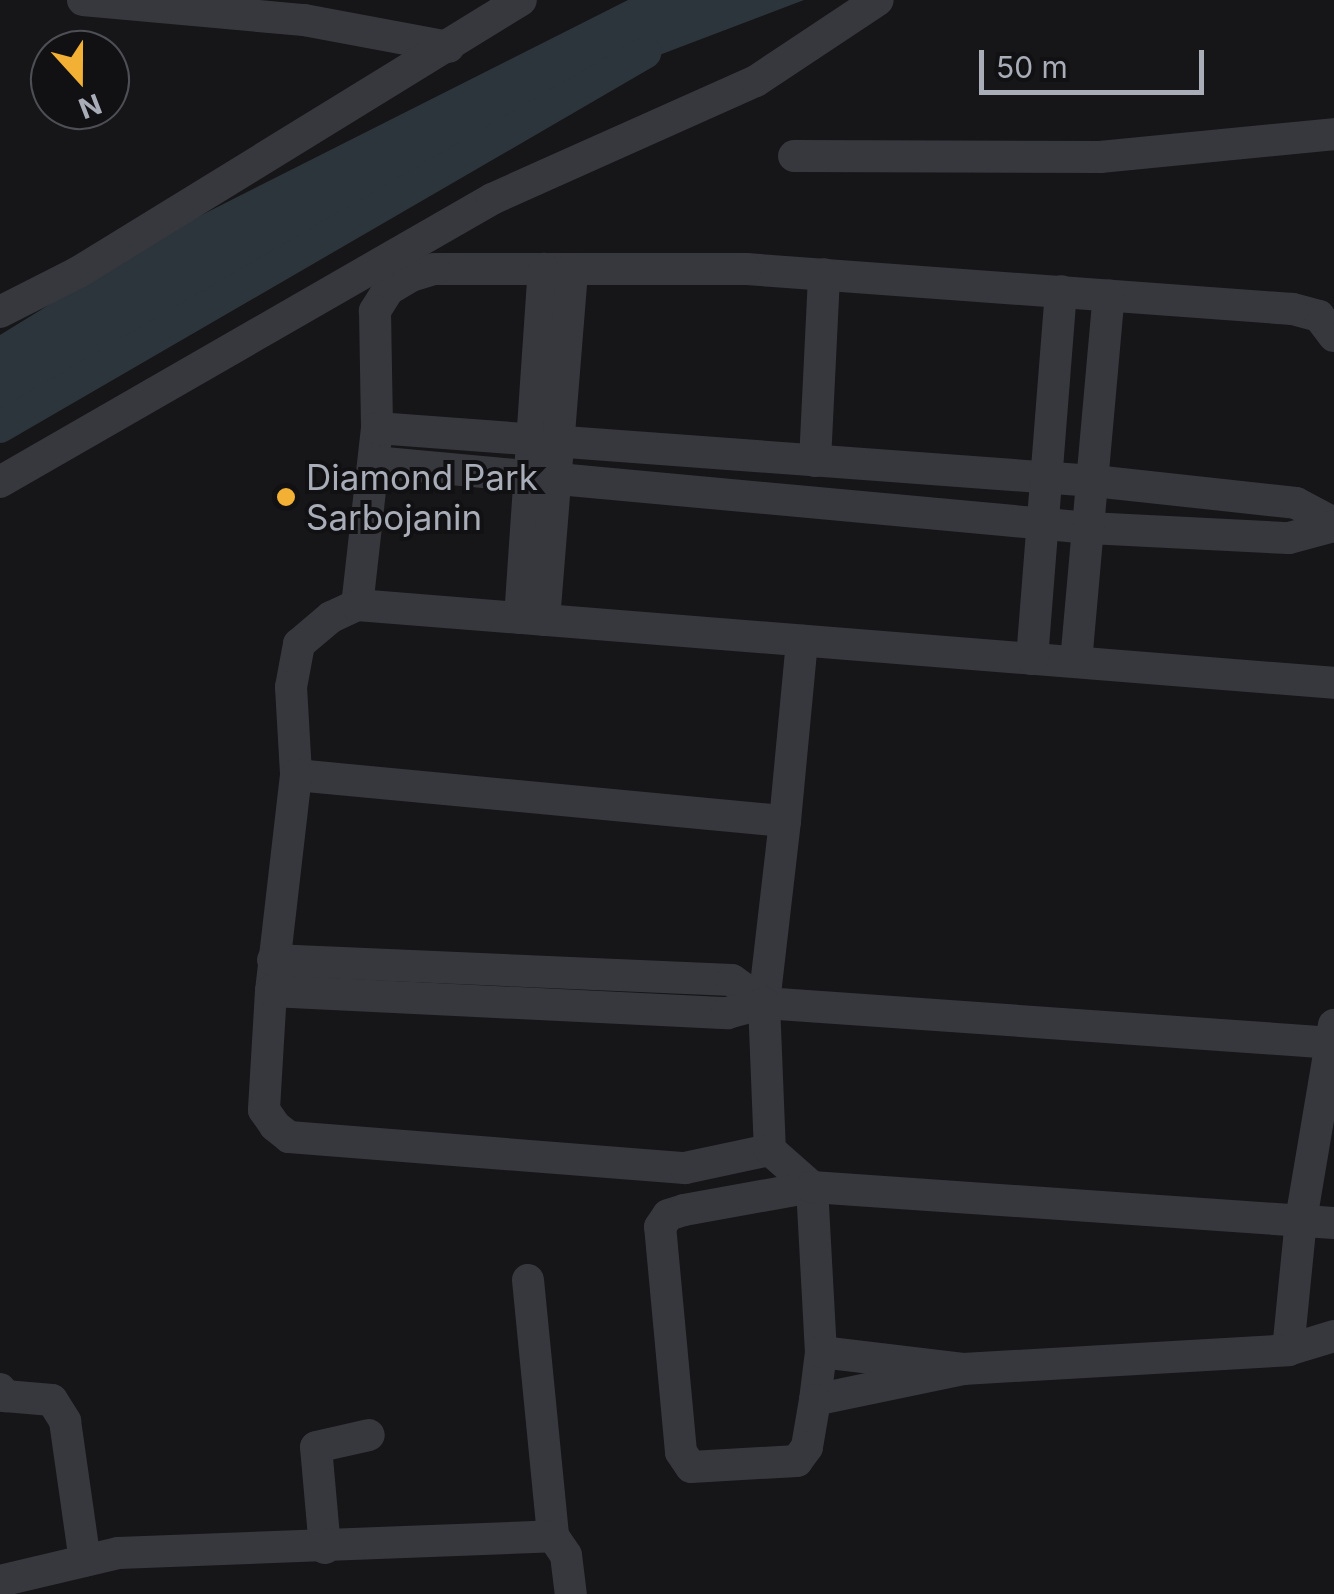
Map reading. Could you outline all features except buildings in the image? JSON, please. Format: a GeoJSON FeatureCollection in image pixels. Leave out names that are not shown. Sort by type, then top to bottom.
{"type":"FeatureCollection","features":[{"type":"Feature","properties":{"kind":"street"},"geometry":{"type":"LineString","coordinates":[[84,0],[304,20],[448,47]]}},
{"type":"Feature","properties":{"kind":"street"},"geometry":{"type":"LineString","coordinates":[[0,312],[76,273],[521,0]]}},
{"type":"Feature","properties":{"kind":"street"},"geometry":{"type":"LineString","coordinates":[[0,482],[492,199],[756,81],[878,0]]}},
{"type":"Feature","properties":{"kind":"street"},"geometry":{"type":"LineString","coordinates":[[794,156],[1100,157],[1334,134]]}},
{"type":"Feature","properties":{"kind":"street"},"geometry":{"type":"LineString","coordinates":[[357,605],[377,428],[375,311],[388,290],[434,269],[824,274],[1109,295],[1292,309],[1319,316],[1334,336]]}},
{"type":"Feature","properties":{"kind":"street"},"geometry":{"type":"LineString","coordinates":[[532,619],[558,269]]}},
{"type":"Feature","properties":{"kind":"street"},"geometry":{"type":"LineString","coordinates":[[815,462],[824,274]]}},
{"type":"Feature","properties":{"kind":"street"},"geometry":{"type":"LineString","coordinates":[[1032,659],[1061,292]]}},
{"type":"Feature","properties":{"kind":"street"},"geometry":{"type":"LineString","coordinates":[[1076,662],[1109,295]]}},
{"type":"Feature","properties":{"kind":"street"},"geometry":{"type":"LineString","coordinates":[[377,428],[546,457],[1089,528],[1289,538],[1334,525]]}},
{"type":"Feature","properties":{"kind":"street"},"geometry":{"type":"LineString","coordinates":[[374,462],[546,457],[815,462],[1094,481],[1296,503],[1334,525]]}},
{"type":"Feature","properties":{"kind":"street"},"geometry":{"type":"LineString","coordinates":[[770,1150],[685,1168],[289,1137],[264,1110],[272,976],[296,775],[291,687],[299,644],[331,617],[357,605],[1334,683]]}},
{"type":"Feature","properties":{"kind":"street"},"geometry":{"type":"LineString","coordinates":[[802,640],[764,1002],[770,1150],[812,1187],[820,1352],[815,1400],[807,1447],[797,1460],[691,1467],[681,1452],[660,1228],[668,1215],[812,1187],[1334,1223]]}},
{"type":"Feature","properties":{"kind":"street"},"geometry":{"type":"LineString","coordinates":[[296,775],[785,821]]}},
{"type":"Feature","properties":{"kind":"street"},"geometry":{"type":"LineString","coordinates":[[272,976],[727,1013],[764,1002],[1333,1037],[1300,1220],[1288,1350]]}},
{"type":"Feature","properties":{"kind":"street"},"geometry":{"type":"LineString","coordinates":[[528,1280],[553,1536],[566,1555],[571,1594]]}},
{"type":"Feature","properties":{"kind":"street"},"geometry":{"type":"LineString","coordinates":[[815,1400],[963,1369],[1288,1350],[1334,1336]]}},
{"type":"Feature","properties":{"kind":"street"},"geometry":{"type":"LineString","coordinates":[[820,1352],[963,1369]]}},
{"type":"Feature","properties":{"kind":"street"},"geometry":{"type":"LineString","coordinates":[[0,1390],[4,1396],[52,1400],[65,1421],[84,1561]]}},
{"type":"Feature","properties":{"kind":"street"},"geometry":{"type":"LineString","coordinates":[[325,1548],[316,1447],[369,1435]]}},
{"type":"Feature","properties":{"kind":"street"},"geometry":{"type":"LineString","coordinates":[[0,1581],[118,1553],[325,1548],[553,1536]]}},
{"type":"Feature","properties":{"kind":"shaded area"},"geometry":{"type":"Polygon","coordinates":[[[628,0],[804,0],[554,95],[169,316],[0,425],[0,335],[164,234],[628,0]]]}},
{"type":"Feature","properties":{"kind":"waterway"},"geometry":{"type":"LineString","coordinates":[[0,427],[645,53]]}},
{"type":"Feature","properties":{"kind":"place","name":"Diamond Park Sarbojanin"},"geometry":{"type":"Point","coordinates":[286,497]}}]}
